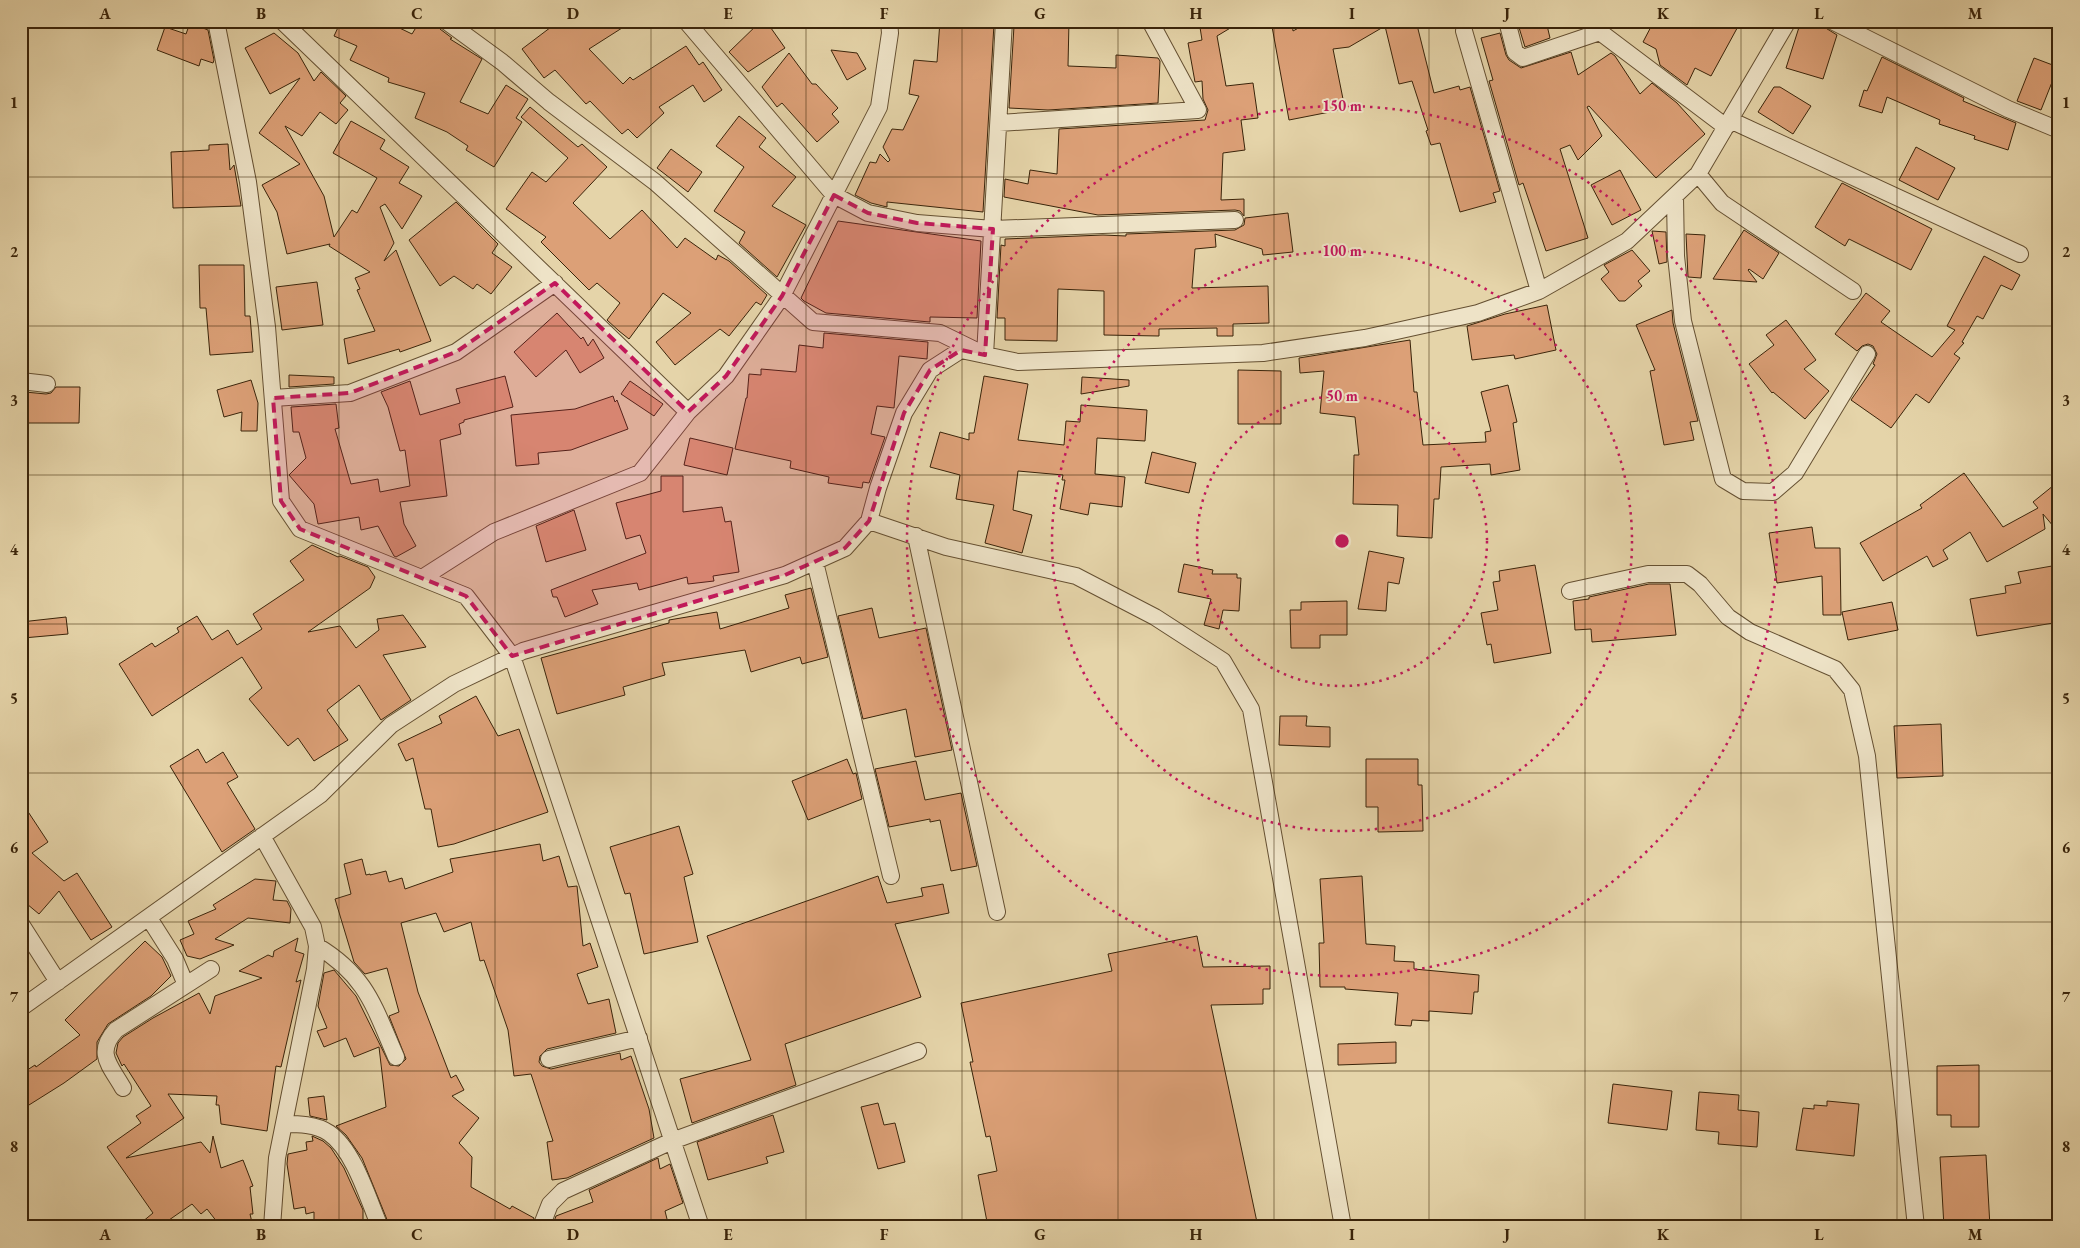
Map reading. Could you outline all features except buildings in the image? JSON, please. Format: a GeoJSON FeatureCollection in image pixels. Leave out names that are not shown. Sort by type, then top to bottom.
{"type":"FeatureCollection","features":[{"type":"Feature","properties":{"kind":"street"},"geometry":{"type":"LineString","coordinates":[[216,21],[248,182],[267,328],[281,500],[300,528],[466,596],[512,656],[701,1227]]}},
{"type":"Feature","properties":{"kind":"street"},"geometry":{"type":"LineString","coordinates":[[282,21],[688,412]]}},
{"type":"Feature","properties":{"kind":"street"},"geometry":{"type":"LineString","coordinates":[[446,21],[502,62],[549,102],[654,182],[813,322],[940,333],[985,355]]}},
{"type":"Feature","properties":{"kind":"street"},"geometry":{"type":"LineString","coordinates":[[686,21],[834,195],[868,213],[917,223],[993,229],[1235,220]]}},
{"type":"Feature","properties":{"kind":"street"},"geometry":{"type":"LineString","coordinates":[[422,578],[494,532],[640,473],[688,412],[726,376],[782,296],[879,107],[890,33],[889,21]]}},
{"type":"Feature","properties":{"kind":"street"},"geometry":{"type":"LineString","coordinates":[[985,355],[1004,21]]}},
{"type":"Feature","properties":{"kind":"street"},"geometry":{"type":"LineString","coordinates":[[999,123],[1198,110],[1150,21]]}},
{"type":"Feature","properties":{"kind":"street"},"geometry":{"type":"LineString","coordinates":[[1507,21],[1515,52],[1522,58],[1595,27],[1728,123],[2020,254]]}},
{"type":"Feature","properties":{"kind":"street"},"geometry":{"type":"LineString","coordinates":[[21,1008],[320,795],[391,725],[454,684],[512,656],[532,649],[785,575],[844,548],[869,520],[904,413],[930,370],[961,350],[1018,362],[1263,353],[1365,338],[1478,313],[1539,292],[1627,241],[1698,174],[1788,21]]}},
{"type":"Feature","properties":{"kind":"street"},"geometry":{"type":"LineString","coordinates":[[1832,21],[2008,110],[2059,130]]}},
{"type":"Feature","properties":{"kind":"street"},"geometry":{"type":"LineString","coordinates":[[1464,31],[1539,292]]}},
{"type":"Feature","properties":{"kind":"street"},"geometry":{"type":"LineString","coordinates":[[1698,174],[1722,203],[1853,291]]}},
{"type":"Feature","properties":{"kind":"street"},"geometry":{"type":"LineString","coordinates":[[1675,197],[1676,256],[1683,321],[1724,480],[1743,492],[1773,492],[1795,473],[1867,354]]}},
{"type":"Feature","properties":{"kind":"street"},"geometry":{"type":"LineString","coordinates":[[273,398],[350,393],[456,352],[555,283]]}},
{"type":"Feature","properties":{"kind":"street"},"geometry":{"type":"LineString","coordinates":[[21,381],[47,384]]}},
{"type":"Feature","properties":{"kind":"street"},"geometry":{"type":"LineString","coordinates":[[869,520],[946,547],[1076,576],[1155,617],[1223,661],[1251,709],[1343,1227]]}},
{"type":"Feature","properties":{"kind":"street"},"geometry":{"type":"LineString","coordinates":[[916,536],[997,912]]}},
{"type":"Feature","properties":{"kind":"street"},"geometry":{"type":"LineString","coordinates":[[815,562],[891,876]]}},
{"type":"Feature","properties":{"kind":"street"},"geometry":{"type":"LineString","coordinates":[[1570,591],[1648,574],[1687,574],[1700,584],[1728,617],[1750,632],[1835,669],[1852,690],[1867,756],[1916,1227]]}},
{"type":"Feature","properties":{"kind":"street"},"geometry":{"type":"LineString","coordinates":[[262,836],[313,927],[317,946],[315,968],[277,1158],[272,1227]]}},
{"type":"Feature","properties":{"kind":"street"},"geometry":{"type":"LineString","coordinates":[[148,918],[175,959],[186,985]]}},
{"type":"Feature","properties":{"kind":"street"},"geometry":{"type":"LineString","coordinates":[[21,924],[58,982]]}},
{"type":"Feature","properties":{"kind":"street"},"geometry":{"type":"LineString","coordinates":[[317,946],[335,957],[352,971],[367,992],[396,1057]]}},
{"type":"Feature","properties":{"kind":"street"},"geometry":{"type":"LineString","coordinates":[[123,1088],[106,1059],[104,1049],[109,1038],[116,1030],[211,969]]}},
{"type":"Feature","properties":{"kind":"street"},"geometry":{"type":"LineString","coordinates":[[549,1059],[639,1038]]}},
{"type":"Feature","properties":{"kind":"street"},"geometry":{"type":"LineString","coordinates":[[541,1227],[550,1204],[563,1191],[672,1141],[918,1051]]}},
{"type":"Feature","properties":{"kind":"street"},"geometry":{"type":"LineString","coordinates":[[284,1124],[316,1127],[329,1133],[344,1148],[380,1227]]}},
{"type":"Feature","properties":{"kind":"highlighted area"},"geometry":{"type":"Polygon","coordinates":[[[834,195],[868,213],[917,223],[993,229],[985,355],[961,350],[930,370],[904,413],[869,521],[845,548],[785,575],[512,656],[466,596],[300,529],[281,501],[273,398],[350,393],[456,352],[555,283],[688,412],[726,376],[782,296],[834,195]]]}}]}
